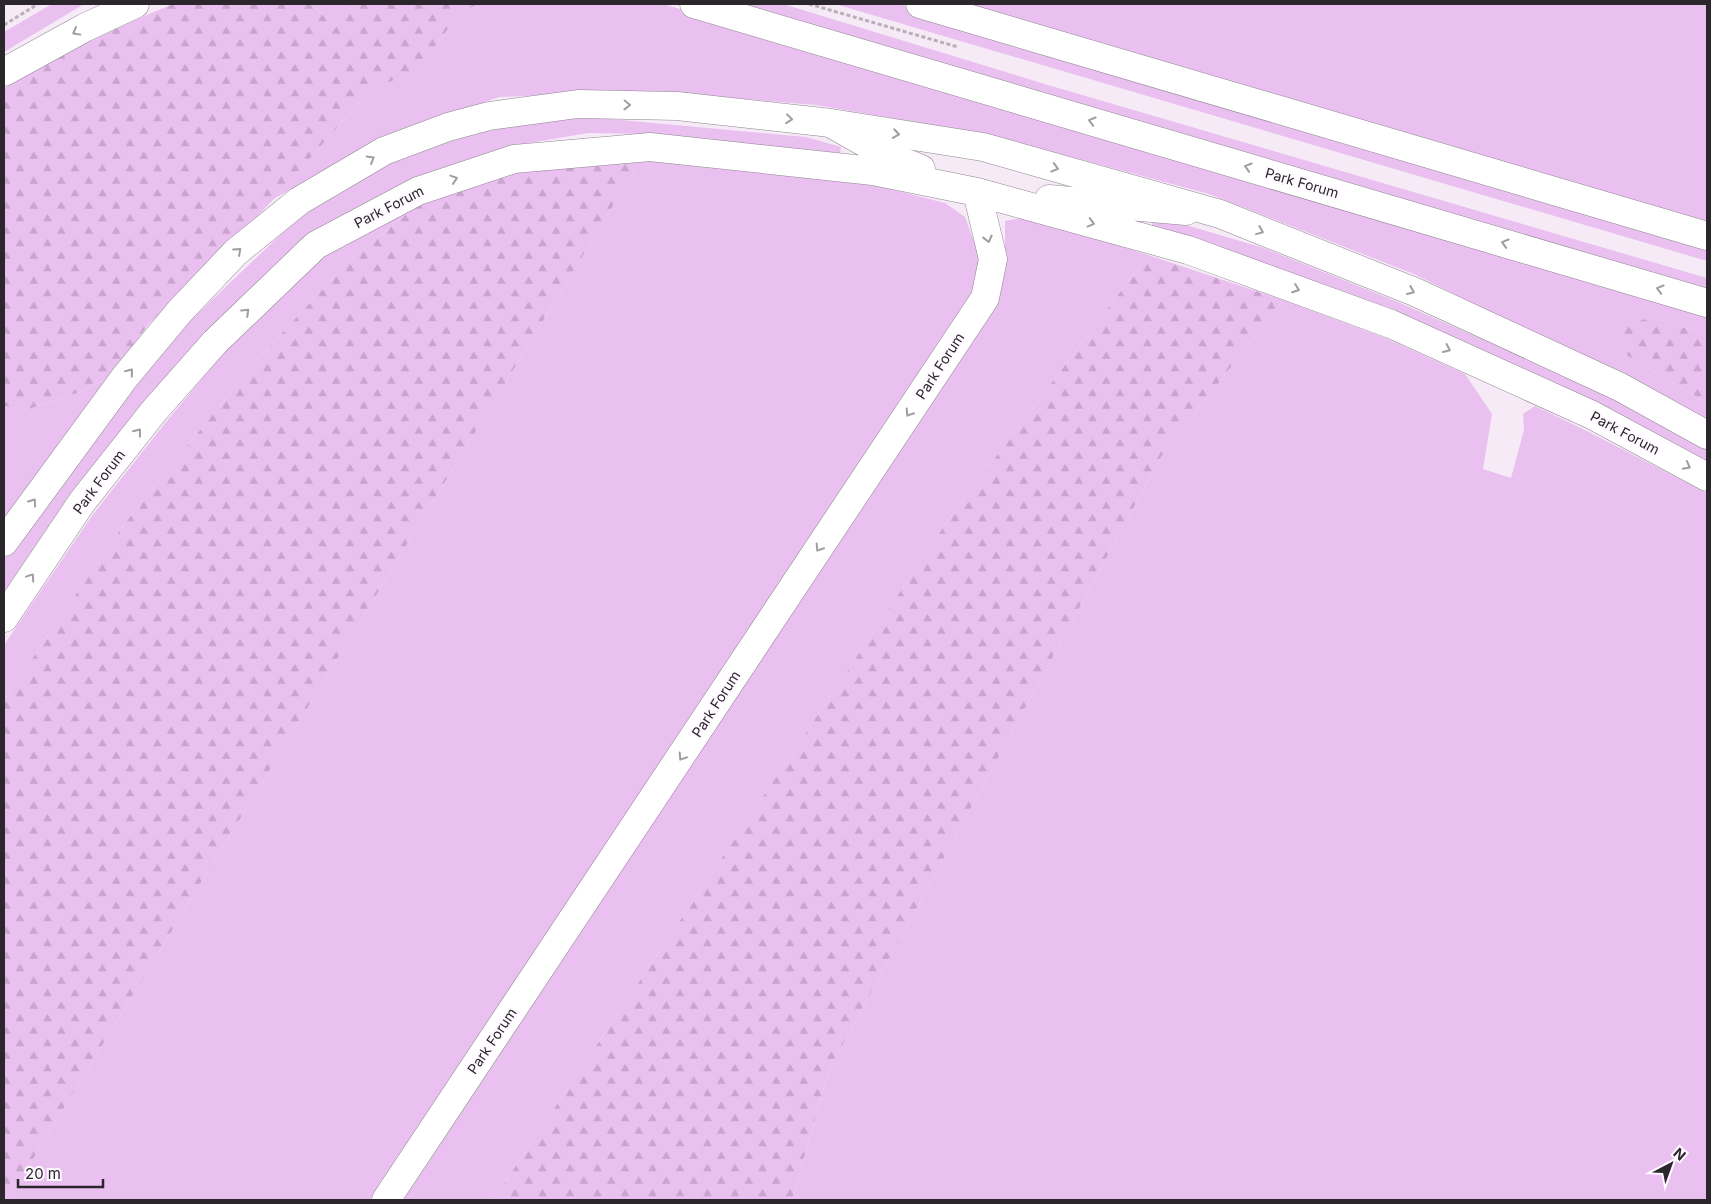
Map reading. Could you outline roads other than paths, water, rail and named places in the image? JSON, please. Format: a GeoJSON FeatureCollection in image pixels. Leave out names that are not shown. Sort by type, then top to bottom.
{"type":"FeatureCollection","features":[{"type":"Feature","properties":{"kind":"street"},"geometry":{"type":"LineString","coordinates":[[4,72],[114,10],[135,4]]}},
{"type":"Feature","properties":{"kind":"street","name":"Park Forum"},"geometry":{"type":"LineString","coordinates":[[694,4],[1707,303]]}},
{"type":"Feature","properties":{"kind":"street"},"geometry":{"type":"LineString","coordinates":[[920,4],[1707,236]]}},
{"type":"Feature","properties":{"kind":"street","name":"Park Forum"},"geometry":{"type":"LineString","coordinates":[[4,542],[125,377],[180,311],[236,252],[299,200],[384,151],[448,127],[489,116],[578,104],[677,106],[831,123],[983,147],[1220,214],[1415,292],[1620,387],[1707,435]]}},
{"type":"Feature","properties":{"kind":"street","name":"Park Forum"},"geometry":{"type":"LineString","coordinates":[[831,123],[887,154],[977,192],[1220,214]]}},
{"type":"Feature","properties":{"kind":"street","name":"Park Forum"},"geometry":{"type":"LineString","coordinates":[[4,618],[82,502],[154,411],[215,342],[316,245],[418,191],[514,159],[650,147],[873,171],[977,192],[1188,250],[1391,324],[1592,416],[1707,477]]}},
{"type":"Feature","properties":{"kind":"street","name":"Park Forum"},"geometry":{"type":"LineString","coordinates":[[386,1200],[985,298],[993,259],[977,192]]}}]}
